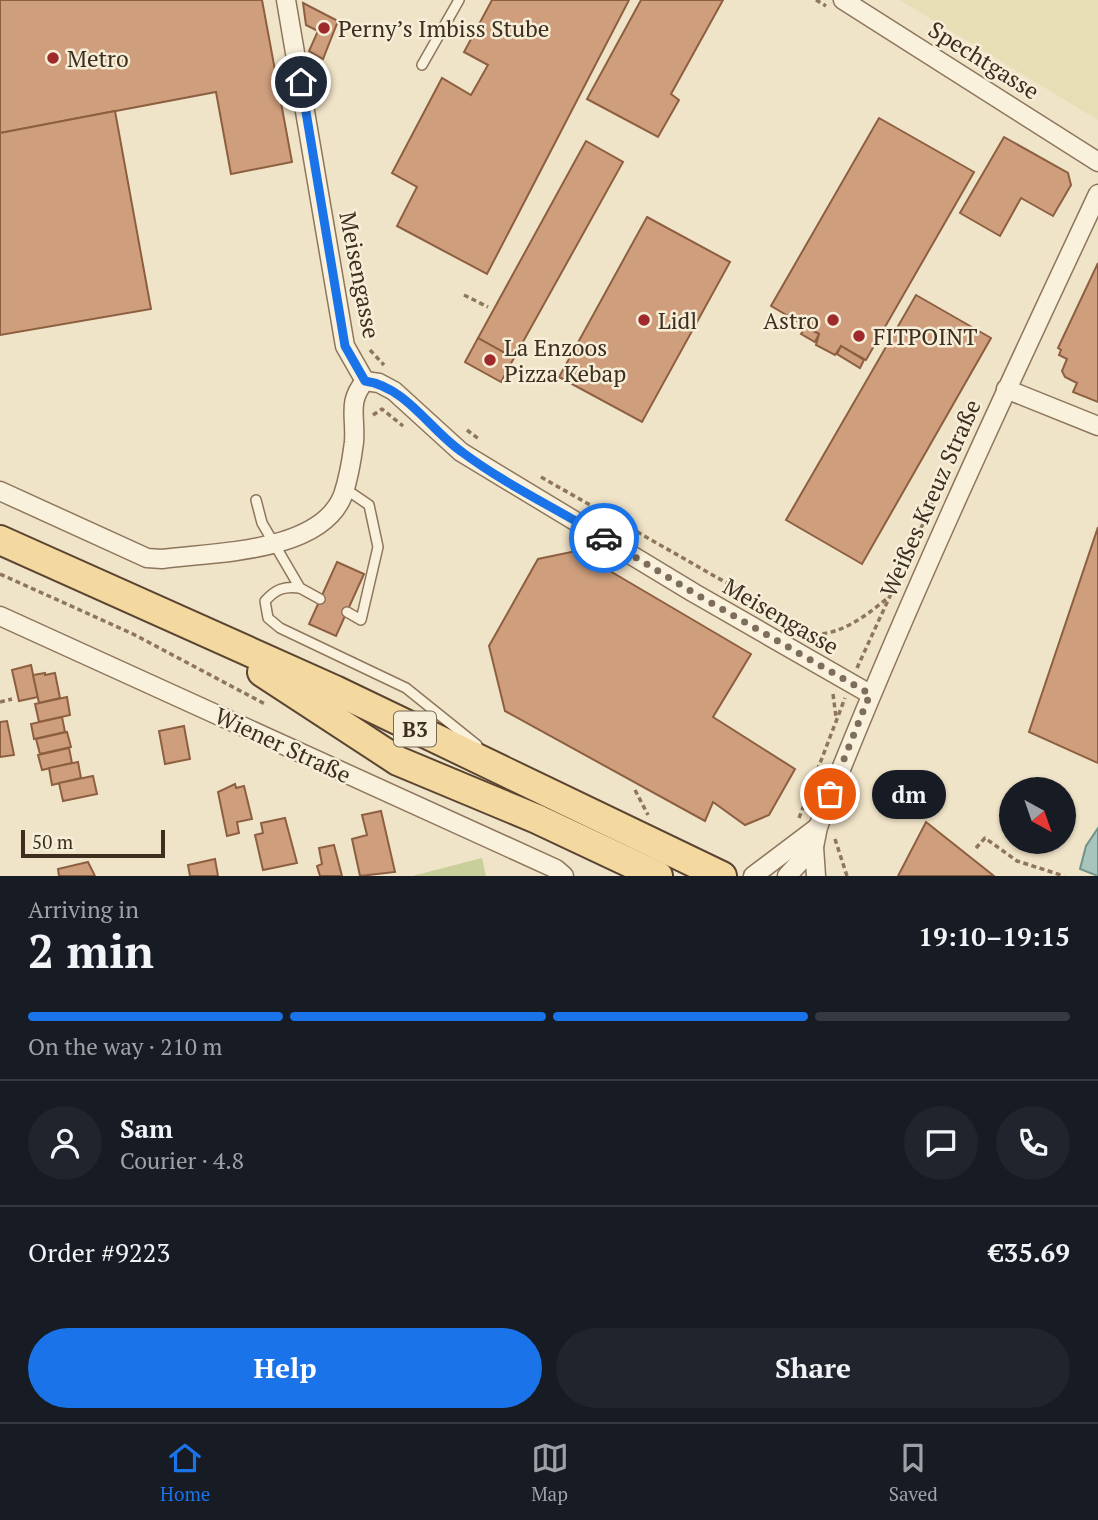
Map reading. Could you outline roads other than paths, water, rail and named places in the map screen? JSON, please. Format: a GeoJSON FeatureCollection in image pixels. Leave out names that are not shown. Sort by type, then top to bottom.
{"type":"FeatureCollection","features":[{"type":"Feature","properties":{"kind":"main road","name":"Wiener Straße"},"geometry":{"type":"LineString","coordinates":[[0,540],[188,626],[242,646],[722,876]]}},
{"type":"Feature","properties":{"kind":"main road","name":"Wiener Straße"},"geometry":{"type":"LineString","coordinates":[[188,626],[398,761],[537,819],[658,876]]}},
{"type":"Feature","properties":{"kind":"street","name":"Meisengasse"},"geometry":{"type":"LineString","coordinates":[[286,0],[345,346],[365,381],[379,383],[394,391],[461,452],[694,593],[870,694]]}},
{"type":"Feature","properties":{"kind":"street","name":"Spechtgasse"},"geometry":{"type":"LineString","coordinates":[[843,0],[1098,162]]}},
{"type":"Feature","properties":{"kind":"street","name":"Weißes Kreuz Straße"},"geometry":{"type":"LineString","coordinates":[[816,876],[814,847],[826,831],[870,694],[1006,389],[1098,194]]}},
{"type":"Feature","properties":{"kind":"street"},"geometry":{"type":"LineString","coordinates":[[0,491],[147,558],[162,559],[276,543],[307,533],[328,517],[342,496],[354,443],[354,394],[365,381]]}},
{"type":"Feature","properties":{"kind":"street"},"geometry":{"type":"LineString","coordinates":[[1006,389],[1098,426]]}},
{"type":"Feature","properties":{"kind":"street","name":"Wiener Straße"},"geometry":{"type":"LineString","coordinates":[[0,616],[543,863],[564,876]]}},
{"type":"Feature","properties":{"kind":"street"},"geometry":{"type":"LineString","coordinates":[[753,876],[826,831]]}},
{"type":"Feature","properties":{"kind":"street"},"geometry":{"type":"LineString","coordinates":[[787,876],[814,847]]}},
{"type":"Feature","properties":{"kind":"lane"},"geometry":{"type":"LineString","coordinates":[[422,65],[458,0]]}},
{"type":"Feature","properties":{"kind":"lane"},"geometry":{"type":"LineString","coordinates":[[344,488],[369,505],[378,547],[361,620],[347,612]]}},
{"type":"Feature","properties":{"kind":"lane"},"geometry":{"type":"LineString","coordinates":[[256,500],[262,523],[300,588]]}},
{"type":"Feature","properties":{"kind":"lane"},"geometry":{"type":"LineString","coordinates":[[320,599],[300,588],[286,586],[275,590],[265,601],[268,618],[280,628],[406,688],[445,722],[545,792]]}},
{"type":"Feature","properties":{"kind":"water"},"geometry":{"type":"Polygon","coordinates":[[[1098,828],[1098,876],[1080,869],[1086,846],[1098,828]]]}},
{"type":"Feature","properties":{"kind":"place","name":"Perny’s Imbiss Stube"},"geometry":{"type":"Point","coordinates":[324,28]}},
{"type":"Feature","properties":{"kind":"place","name":"Metro"},"geometry":{"type":"Point","coordinates":[53,58]}},
{"type":"Feature","properties":{"kind":"place","name":"Lidl"},"geometry":{"type":"Point","coordinates":[644,320]}},
{"type":"Feature","properties":{"kind":"place","name":"Astro"},"geometry":{"type":"Point","coordinates":[833,320]}},
{"type":"Feature","properties":{"kind":"place","name":"FITPOINT"},"geometry":{"type":"Point","coordinates":[859,336]}},
{"type":"Feature","properties":{"kind":"place","name":"La Enzoos Pizza Kebap"},"geometry":{"type":"Point","coordinates":[490,360]}},
{"type":"Feature","properties":{"kind":"place","name":"dm"},"geometry":{"type":"Point","coordinates":[830,794]}}]}
